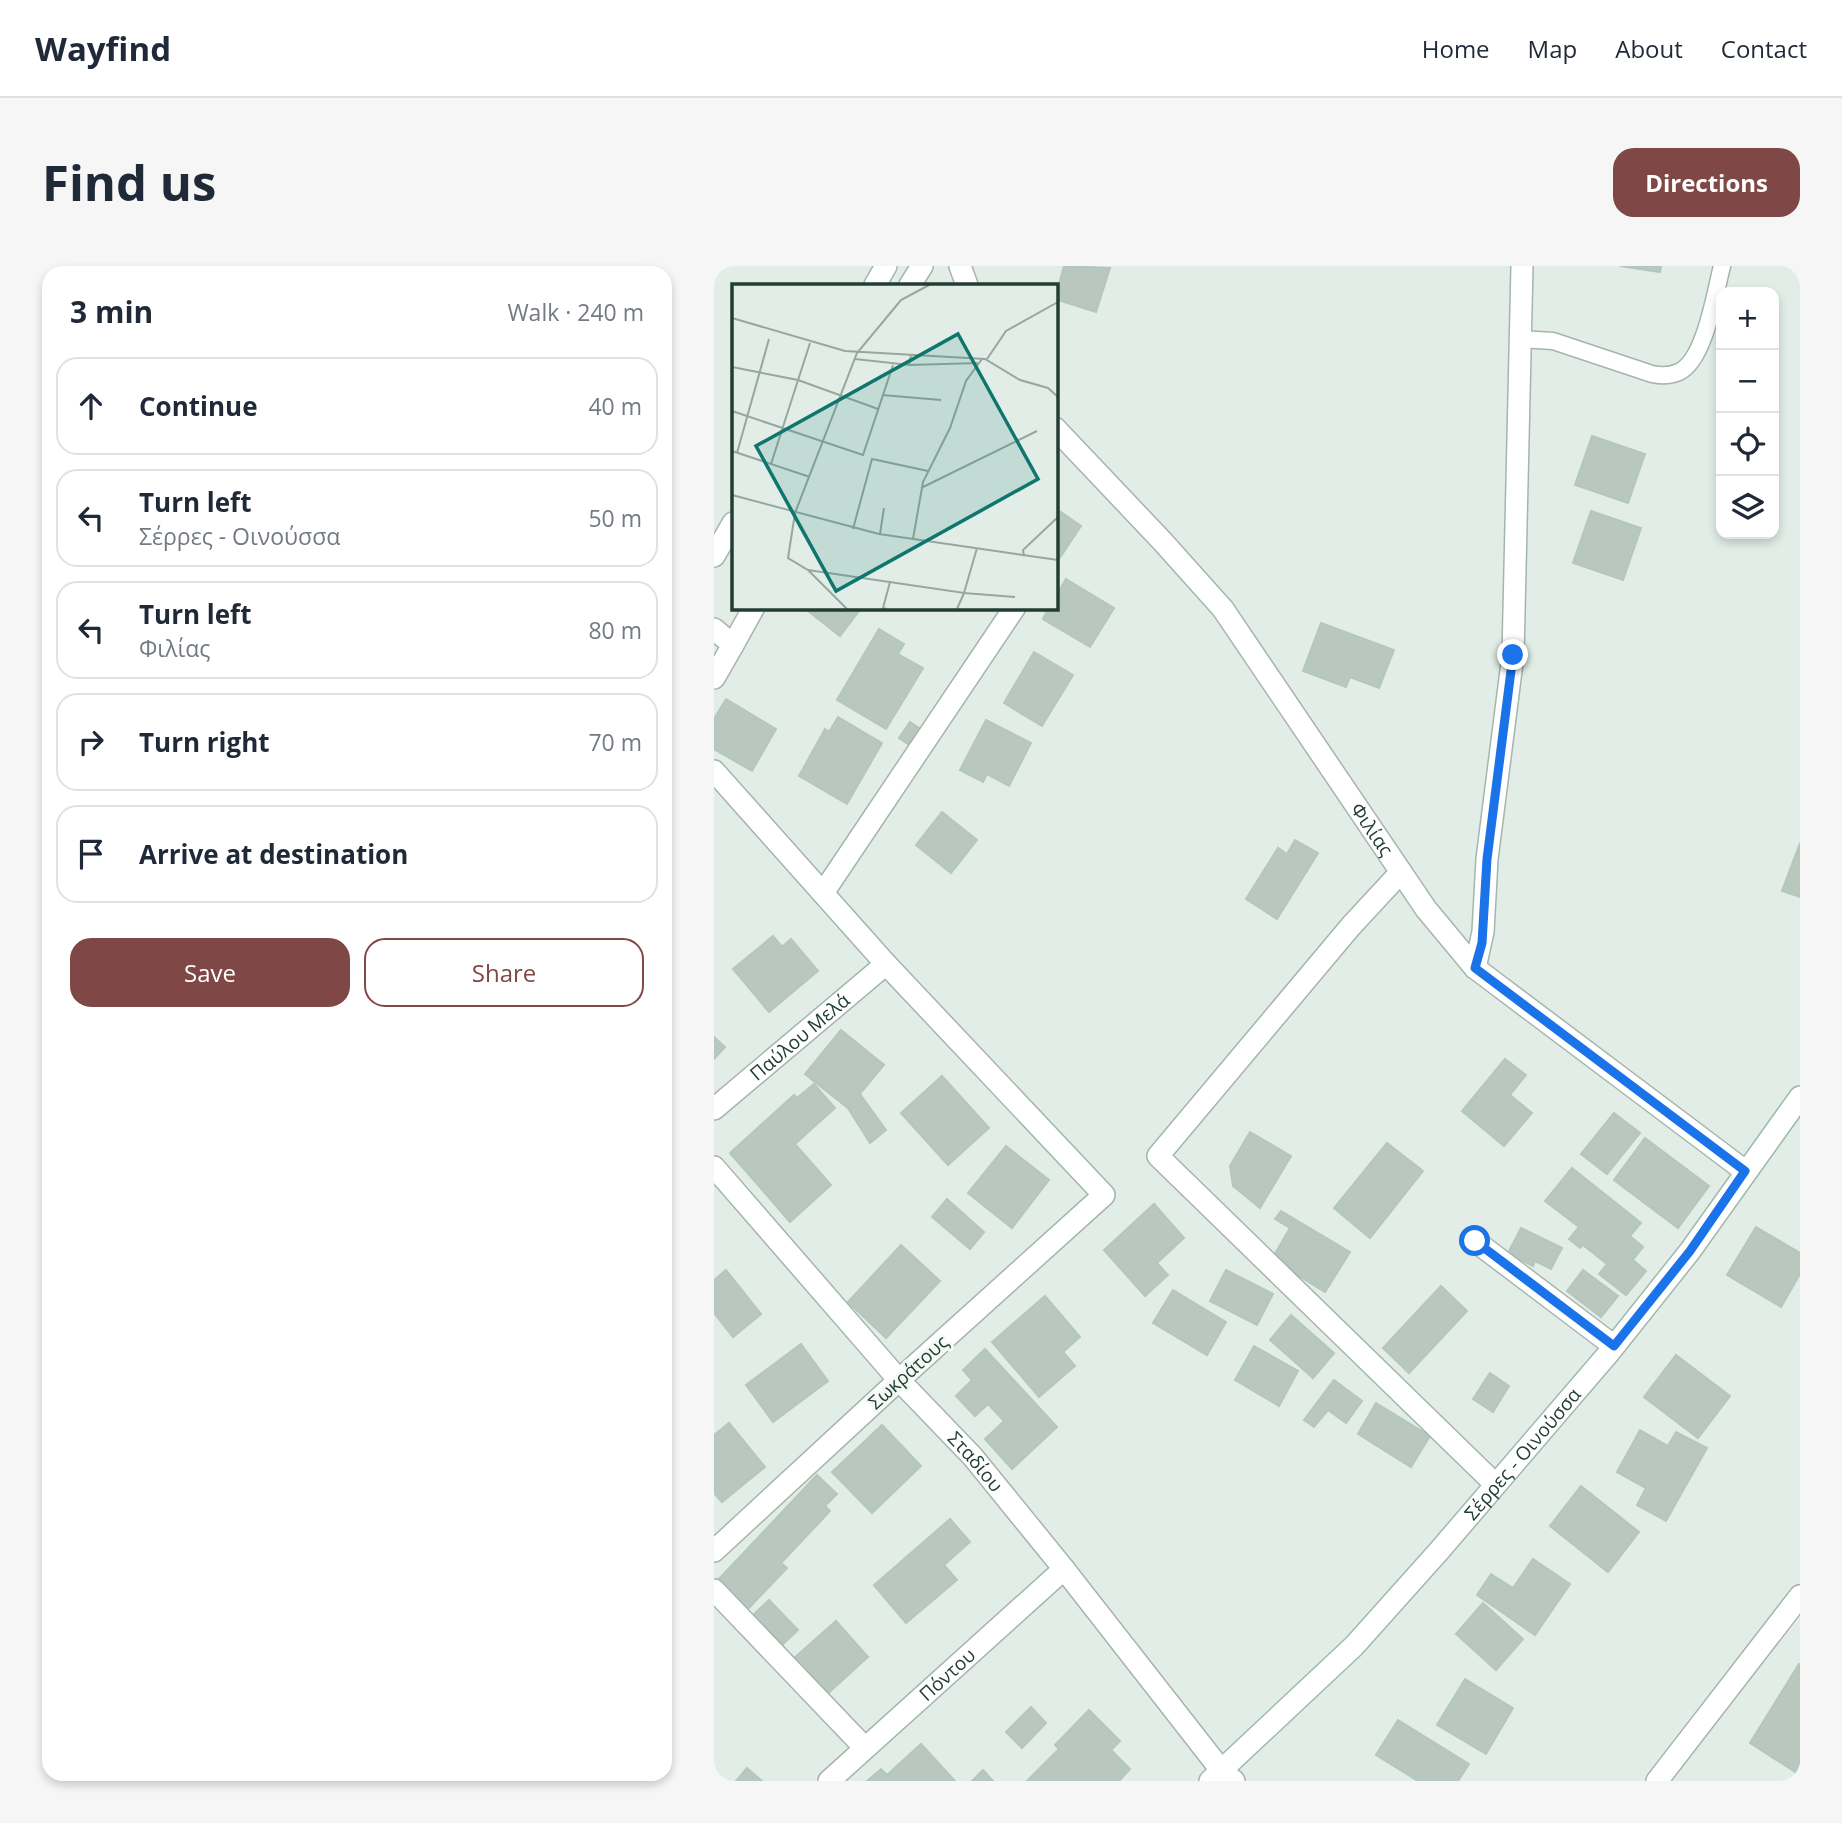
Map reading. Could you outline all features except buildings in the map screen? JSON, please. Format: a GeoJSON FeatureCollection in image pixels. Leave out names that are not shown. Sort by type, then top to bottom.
{"type":"FeatureCollection","features":[{"type":"Feature","properties":{"kind":"street"},"geometry":{"type":"LineString","coordinates":[[875,284],[886,266]]}},
{"type":"Feature","properties":{"kind":"street"},"geometry":{"type":"LineString","coordinates":[[911,284],[922,266]]}},
{"type":"Feature","properties":{"kind":"street"},"geometry":{"type":"LineString","coordinates":[[960,266],[967,284]]}},
{"type":"Feature","properties":{"kind":"street"},"geometry":{"type":"LineString","coordinates":[[1475,968],[1482,943],[1488,847],[1513,655],[1522,266]]}},
{"type":"Feature","properties":{"kind":"street","name":"Φιλίας"},"geometry":{"type":"LineString","coordinates":[[1057,430],[1223,609],[1433,918],[1475,968],[1745,1171]]}},
{"type":"Feature","properties":{"kind":"street"},"geometry":{"type":"LineString","coordinates":[[714,556],[732,525]]}},
{"type":"Feature","properties":{"kind":"street"},"geometry":{"type":"LineString","coordinates":[[714,678],[753,609]]}},
{"type":"Feature","properties":{"kind":"street"},"geometry":{"type":"LineString","coordinates":[[823,893],[1014,609]]}},
{"type":"Feature","properties":{"kind":"street"},"geometry":{"type":"LineString","coordinates":[[714,629],[733,645]]}},
{"type":"Feature","properties":{"kind":"street"},"geometry":{"type":"LineString","coordinates":[[714,771],[886,964]]}},
{"type":"Feature","properties":{"kind":"street"},"geometry":{"type":"LineString","coordinates":[[1401,872],[1350,926],[1158,1156],[1494,1484]]}},
{"type":"Feature","properties":{"kind":"street","name":"Παύλου Μελά"},"geometry":{"type":"LineString","coordinates":[[714,1109],[886,964]]}},
{"type":"Feature","properties":{"kind":"street","name":"Σωκράτους"},"geometry":{"type":"LineString","coordinates":[[714,1551],[1104,1195],[886,964]]}},
{"type":"Feature","properties":{"kind":"street","name":"Σέρρες - Οινούσσα"},"geometry":{"type":"LineString","coordinates":[[1222,1777],[1354,1646],[1614,1346],[1690,1251],[1800,1097]]}},
{"type":"Feature","properties":{"kind":"street","name":"Σταδίου"},"geometry":{"type":"LineString","coordinates":[[714,1167],[899,1380],[973,1457],[1064,1569],[1222,1777]]}},
{"type":"Feature","properties":{"kind":"street"},"geometry":{"type":"LineString","coordinates":[[1475,1241],[1614,1346]]}},
{"type":"Feature","properties":{"kind":"street","name":"Πόντου"},"geometry":{"type":"LineString","coordinates":[[829,1781],[1064,1569]]}},
{"type":"Feature","properties":{"kind":"street"},"geometry":{"type":"LineString","coordinates":[[714,1590],[865,1748]]}},
{"type":"Feature","properties":{"kind":"street"},"geometry":{"type":"LineString","coordinates":[[1657,1781],[1800,1596]]}},
{"type":"Feature","properties":{"kind":"lane"},"geometry":{"type":"LineString","coordinates":[[1521,339],[1553,341],[1661,376],[1679,372],[1691,361],[1702,342],[1722,267]]}},
{"type":"Feature","properties":{"kind":"route"},"geometry":{"type":"LineString","coordinates":[[1475,1241],[1614,1346],[1690,1251],[1745,1171],[1475,968],[1482,943],[1487,859],[1513,655]]}}]}
